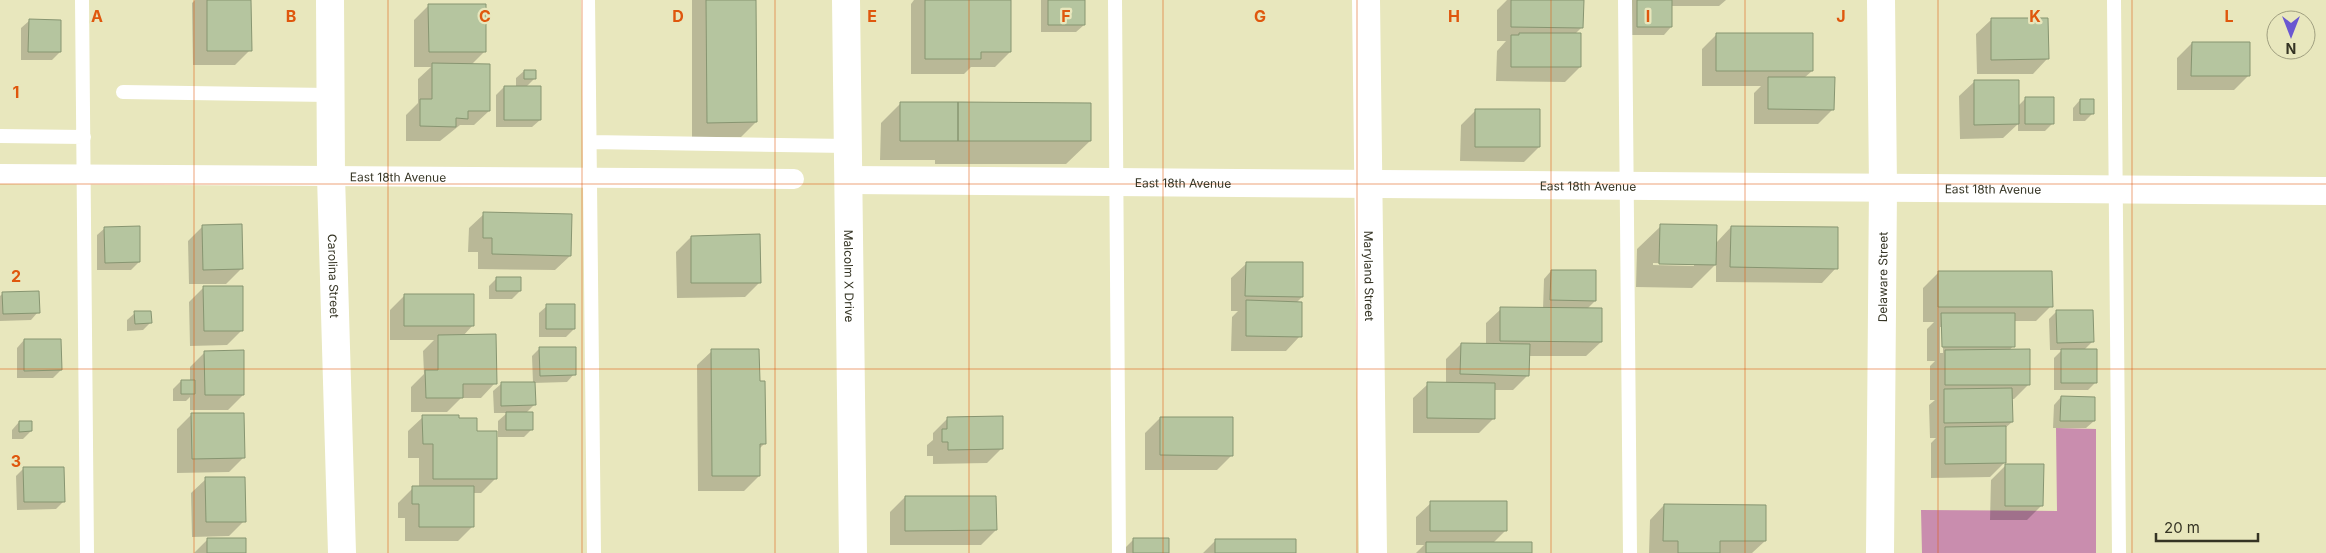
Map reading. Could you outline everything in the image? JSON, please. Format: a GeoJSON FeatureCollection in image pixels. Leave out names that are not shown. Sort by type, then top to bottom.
{"type":"FeatureCollection","features":[{"type":"Feature","properties":{"kind":"street","name":"Carolina Street"},"geometry":{"type":"LineString","coordinates":[[330,0],[331,176],[342,553]]}},
{"type":"Feature","properties":{"kind":"street","name":"Malcolm X Drive"},"geometry":{"type":"LineString","coordinates":[[846,0],[853,553]]}},
{"type":"Feature","properties":{"kind":"street","name":"Maryland Street"},"geometry":{"type":"LineString","coordinates":[[1366,0],[1373,553]]}},
{"type":"Feature","properties":{"kind":"street","name":"Delaware Street"},"geometry":{"type":"LineString","coordinates":[[1880,553],[1883,187],[1881,0]]}},
{"type":"Feature","properties":{"kind":"street","name":"East 18th Avenue"},"geometry":{"type":"LineString","coordinates":[[0,174],[794,179]]}},
{"type":"Feature","properties":{"kind":"street","name":"East 18th Avenue"},"geometry":{"type":"LineString","coordinates":[[849,180],[2326,191]]}},
{"type":"Feature","properties":{"kind":"lane"},"geometry":{"type":"LineString","coordinates":[[82,0],[87,553]]}},
{"type":"Feature","properties":{"kind":"lane"},"geometry":{"type":"LineString","coordinates":[[588,0],[594,553]]}},
{"type":"Feature","properties":{"kind":"lane"},"geometry":{"type":"LineString","coordinates":[[1114,0],[1119,553]]}},
{"type":"Feature","properties":{"kind":"lane"},"geometry":{"type":"LineString","coordinates":[[1625,0],[1630,553]]}},
{"type":"Feature","properties":{"kind":"lane"},"geometry":{"type":"LineString","coordinates":[[2114,0],[2119,553]]}},
{"type":"Feature","properties":{"kind":"lane"},"geometry":{"type":"LineString","coordinates":[[123,92],[331,94]]}},
{"type":"Feature","properties":{"kind":"lane"},"geometry":{"type":"LineString","coordinates":[[0,136],[84,137]]}},
{"type":"Feature","properties":{"kind":"lane"},"geometry":{"type":"LineString","coordinates":[[590,142],[848,146]]}},
{"type":"Feature","properties":{"kind":"shaded area"},"geometry":{"type":"Polygon","coordinates":[[[2056,428],[2096,429],[2096,553],[1922,553],[1921,510],[2057,511],[2056,428]]]}},
{"type":"Feature","properties":{"kind":"building"},"geometry":{"type":"Polygon","coordinates":[[[207,0],[251,0],[252,51],[207,51],[207,0]]]}},
{"type":"Feature","properties":{"kind":"building"},"geometry":{"type":"Polygon","coordinates":[[[706,0],[756,0],[757,122],[707,123],[706,0]]]}},
{"type":"Feature","properties":{"kind":"building"},"geometry":{"type":"Polygon","coordinates":[[[925,0],[1011,0],[1011,52],[981,52],[981,59],[925,59],[925,0]]]}},
{"type":"Feature","properties":{"kind":"building"},"geometry":{"type":"Polygon","coordinates":[[[1048,0],[1085,0],[1085,25],[1048,25],[1048,0]]]}},
{"type":"Feature","properties":{"kind":"building"},"geometry":{"type":"Polygon","coordinates":[[[1511,0],[1584,0],[1583,28],[1511,27],[1511,0]]]}},
{"type":"Feature","properties":{"kind":"building"},"geometry":{"type":"Polygon","coordinates":[[[1637,0],[1672,0],[1672,27],[1637,27],[1637,0]]]}},
{"type":"Feature","properties":{"kind":"building"},"geometry":{"type":"Polygon","coordinates":[[[428,4],[486,4],[486,52],[429,52],[428,4]]]}},
{"type":"Feature","properties":{"kind":"building"},"geometry":{"type":"Polygon","coordinates":[[[1991,18],[2048,18],[2049,59],[1991,60],[1991,18]]]}},
{"type":"Feature","properties":{"kind":"building"},"geometry":{"type":"Polygon","coordinates":[[[29,19],[61,20],[61,52],[28,52],[29,19]]]}},
{"type":"Feature","properties":{"kind":"building"},"geometry":{"type":"Polygon","coordinates":[[[1519,33],[1581,33],[1581,67],[1511,67],[1511,35],[1519,35],[1519,33]]]}},
{"type":"Feature","properties":{"kind":"building"},"geometry":{"type":"Polygon","coordinates":[[[1716,33],[1813,33],[1813,71],[1716,71],[1716,33]]]}},
{"type":"Feature","properties":{"kind":"building"},"geometry":{"type":"Polygon","coordinates":[[[2192,42],[2250,42],[2250,76],[2191,76],[2192,42]]]}},
{"type":"Feature","properties":{"kind":"building"},"geometry":{"type":"Polygon","coordinates":[[[432,63],[490,64],[490,111],[468,111],[468,119],[456,118],[456,127],[420,126],[420,99],[432,99],[432,63]]]}},
{"type":"Feature","properties":{"kind":"building"},"geometry":{"type":"Polygon","coordinates":[[[524,70],[536,70],[536,79],[524,79],[524,70]]]}},
{"type":"Feature","properties":{"kind":"building"},"geometry":{"type":"Polygon","coordinates":[[[1768,77],[1835,77],[1834,110],[1768,109],[1768,77]]]}},
{"type":"Feature","properties":{"kind":"building"},"geometry":{"type":"Polygon","coordinates":[[[1974,80],[2019,80],[2019,124],[1974,125],[1974,80]]]}},
{"type":"Feature","properties":{"kind":"building"},"geometry":{"type":"Polygon","coordinates":[[[504,86],[541,86],[541,120],[504,120],[504,86]]]}},
{"type":"Feature","properties":{"kind":"building"},"geometry":{"type":"Polygon","coordinates":[[[2025,97],[2054,97],[2054,124],[2025,124],[2025,97]]]}},
{"type":"Feature","properties":{"kind":"building"},"geometry":{"type":"Polygon","coordinates":[[[2080,99],[2094,99],[2094,114],[2080,114],[2080,99]]]}},
{"type":"Feature","properties":{"kind":"building"},"geometry":{"type":"Polygon","coordinates":[[[900,102],[958,102],[958,141],[900,141],[900,102]]]}},
{"type":"Feature","properties":{"kind":"building"},"geometry":{"type":"Polygon","coordinates":[[[958,102],[1091,103],[1091,141],[958,141],[958,102]]]}},
{"type":"Feature","properties":{"kind":"building"},"geometry":{"type":"Polygon","coordinates":[[[1475,109],[1540,109],[1540,147],[1475,147],[1475,109]]]}},
{"type":"Feature","properties":{"kind":"building"},"geometry":{"type":"Polygon","coordinates":[[[483,212],[572,214],[571,256],[492,254],[492,238],[483,238],[483,212]]]}},
{"type":"Feature","properties":{"kind":"building"},"geometry":{"type":"Polygon","coordinates":[[[242,224],[243,269],[203,270],[202,225],[242,224]]]}},
{"type":"Feature","properties":{"kind":"building"},"geometry":{"type":"Polygon","coordinates":[[[1660,224],[1717,225],[1716,265],[1659,264],[1660,224]]]}},
{"type":"Feature","properties":{"kind":"building"},"geometry":{"type":"Polygon","coordinates":[[[140,226],[140,262],[105,263],[104,227],[140,226]]]}},
{"type":"Feature","properties":{"kind":"building"},"geometry":{"type":"Polygon","coordinates":[[[1731,226],[1838,227],[1838,269],[1730,267],[1731,226]]]}},
{"type":"Feature","properties":{"kind":"building"},"geometry":{"type":"Polygon","coordinates":[[[760,234],[761,283],[691,283],[691,236],[760,234]]]}},
{"type":"Feature","properties":{"kind":"building"},"geometry":{"type":"Polygon","coordinates":[[[1246,262],[1303,262],[1303,297],[1245,296],[1246,262]]]}},
{"type":"Feature","properties":{"kind":"building"},"geometry":{"type":"Polygon","coordinates":[[[1551,270],[1596,270],[1596,301],[1550,300],[1551,270]]]}},
{"type":"Feature","properties":{"kind":"building"},"geometry":{"type":"Polygon","coordinates":[[[1938,271],[2052,271],[2053,307],[1938,307],[1938,271]]]}},
{"type":"Feature","properties":{"kind":"building"},"geometry":{"type":"Polygon","coordinates":[[[496,277],[521,277],[521,291],[496,291],[496,277]]]}},
{"type":"Feature","properties":{"kind":"building"},"geometry":{"type":"Polygon","coordinates":[[[203,286],[243,286],[243,331],[204,331],[203,286]]]}},
{"type":"Feature","properties":{"kind":"building"},"geometry":{"type":"Polygon","coordinates":[[[39,291],[40,313],[3,314],[2,292],[39,291]]]}},
{"type":"Feature","properties":{"kind":"building"},"geometry":{"type":"Polygon","coordinates":[[[404,294],[474,294],[474,326],[404,326],[404,294]]]}},
{"type":"Feature","properties":{"kind":"building"},"geometry":{"type":"Polygon","coordinates":[[[1246,300],[1302,302],[1302,337],[1246,336],[1246,300]]]}},
{"type":"Feature","properties":{"kind":"building"},"geometry":{"type":"Polygon","coordinates":[[[546,304],[575,304],[575,329],[546,329],[546,304]]]}},
{"type":"Feature","properties":{"kind":"building"},"geometry":{"type":"Polygon","coordinates":[[[1500,307],[1602,308],[1602,342],[1500,341],[1500,307]]]}},
{"type":"Feature","properties":{"kind":"building"},"geometry":{"type":"Polygon","coordinates":[[[2056,310],[2093,310],[2094,342],[2057,343],[2056,310]]]}},
{"type":"Feature","properties":{"kind":"building"},"geometry":{"type":"Polygon","coordinates":[[[134,311],[151,311],[152,323],[135,324],[134,311]]]}},
{"type":"Feature","properties":{"kind":"building"},"geometry":{"type":"Polygon","coordinates":[[[1941,313],[2015,313],[2015,347],[1942,347],[1941,313]]]}},
{"type":"Feature","properties":{"kind":"building"},"geometry":{"type":"Polygon","coordinates":[[[496,334],[497,384],[463,384],[463,398],[426,398],[425,370],[438,370],[438,335],[496,334]]]}},
{"type":"Feature","properties":{"kind":"building"},"geometry":{"type":"Polygon","coordinates":[[[24,339],[61,339],[62,370],[24,371],[24,339]]]}},
{"type":"Feature","properties":{"kind":"building"},"geometry":{"type":"Polygon","coordinates":[[[1461,343],[1530,344],[1529,376],[1460,374],[1461,343]]]}},
{"type":"Feature","properties":{"kind":"building"},"geometry":{"type":"Polygon","coordinates":[[[539,347],[576,347],[576,375],[540,376],[539,347]]]}},
{"type":"Feature","properties":{"kind":"building"},"geometry":{"type":"Polygon","coordinates":[[[711,349],[759,349],[760,381],[765,381],[766,444],[760,444],[760,476],[712,476],[711,349]]]}},
{"type":"Feature","properties":{"kind":"building"},"geometry":{"type":"Polygon","coordinates":[[[2030,349],[2030,385],[1945,385],[1945,350],[2030,349]]]}},
{"type":"Feature","properties":{"kind":"building"},"geometry":{"type":"Polygon","coordinates":[[[2061,349],[2097,349],[2097,383],[2061,383],[2061,349]]]}},
{"type":"Feature","properties":{"kind":"building"},"geometry":{"type":"Polygon","coordinates":[[[244,350],[244,395],[205,395],[204,351],[244,350]]]}},
{"type":"Feature","properties":{"kind":"building"},"geometry":{"type":"Polygon","coordinates":[[[181,380],[195,380],[195,394],[181,394],[181,380]]]}},
{"type":"Feature","properties":{"kind":"building"},"geometry":{"type":"Polygon","coordinates":[[[501,382],[535,382],[536,405],[501,406],[501,382]]]}},
{"type":"Feature","properties":{"kind":"building"},"geometry":{"type":"Polygon","coordinates":[[[1427,382],[1495,383],[1495,419],[1427,418],[1427,382]]]}},
{"type":"Feature","properties":{"kind":"building"},"geometry":{"type":"Polygon","coordinates":[[[2012,388],[2013,422],[1944,423],[1944,389],[2012,388]]]}},
{"type":"Feature","properties":{"kind":"building"},"geometry":{"type":"Polygon","coordinates":[[[2061,396],[2095,397],[2095,421],[2060,421],[2061,396]]]}},
{"type":"Feature","properties":{"kind":"building"},"geometry":{"type":"Polygon","coordinates":[[[506,412],[533,412],[533,430],[506,430],[506,412]]]}},
{"type":"Feature","properties":{"kind":"building"},"geometry":{"type":"Polygon","coordinates":[[[191,413],[244,413],[245,458],[192,459],[191,413]]]}},
{"type":"Feature","properties":{"kind":"building"},"geometry":{"type":"Polygon","coordinates":[[[422,415],[459,415],[459,418],[477,418],[477,431],[497,431],[497,479],[433,479],[433,444],[423,444],[422,415]]]}},
{"type":"Feature","properties":{"kind":"building"},"geometry":{"type":"Polygon","coordinates":[[[1003,416],[1003,449],[948,450],[948,442],[942,442],[942,429],[947,429],[947,417],[1003,416]]]}},
{"type":"Feature","properties":{"kind":"building"},"geometry":{"type":"Polygon","coordinates":[[[1160,417],[1233,417],[1233,456],[1160,455],[1160,417]]]}},
{"type":"Feature","properties":{"kind":"building"},"geometry":{"type":"Polygon","coordinates":[[[19,421],[32,421],[32,431],[19,432],[19,421]]]}},
{"type":"Feature","properties":{"kind":"building"},"geometry":{"type":"Polygon","coordinates":[[[2006,426],[2006,463],[1945,464],[1945,427],[2006,426]]]}},
{"type":"Feature","properties":{"kind":"building"},"geometry":{"type":"Polygon","coordinates":[[[2005,464],[2044,464],[2043,506],[2005,506],[2005,464]]]}},
{"type":"Feature","properties":{"kind":"building"},"geometry":{"type":"Polygon","coordinates":[[[23,467],[64,467],[65,502],[24,502],[23,467]]]}},
{"type":"Feature","properties":{"kind":"building"},"geometry":{"type":"Polygon","coordinates":[[[205,477],[245,477],[246,522],[206,522],[205,477]]]}},
{"type":"Feature","properties":{"kind":"building"},"geometry":{"type":"Polygon","coordinates":[[[412,486],[474,486],[474,527],[419,527],[419,504],[412,504],[412,486]]]}},
{"type":"Feature","properties":{"kind":"building"},"geometry":{"type":"Polygon","coordinates":[[[905,496],[996,496],[997,530],[905,531],[905,496]]]}},
{"type":"Feature","properties":{"kind":"building"},"geometry":{"type":"Polygon","coordinates":[[[1430,501],[1507,501],[1507,531],[1430,531],[1430,501]]]}},
{"type":"Feature","properties":{"kind":"building"},"geometry":{"type":"Polygon","coordinates":[[[1664,504],[1766,505],[1766,541],[1720,541],[1720,553],[1678,553],[1678,541],[1663,541],[1664,504]]]}},
{"type":"Feature","properties":{"kind":"building"},"geometry":{"type":"Polygon","coordinates":[[[207,538],[246,538],[246,553],[207,553],[207,538]]]}},
{"type":"Feature","properties":{"kind":"building"},"geometry":{"type":"Polygon","coordinates":[[[1133,538],[1169,538],[1169,553],[1133,553],[1133,538]]]}},
{"type":"Feature","properties":{"kind":"building"},"geometry":{"type":"Polygon","coordinates":[[[1215,539],[1296,539],[1296,553],[1215,553],[1215,539]]]}},
{"type":"Feature","properties":{"kind":"building"},"geometry":{"type":"Polygon","coordinates":[[[1426,542],[1532,542],[1532,553],[1426,553],[1426,542]]]}}]}
